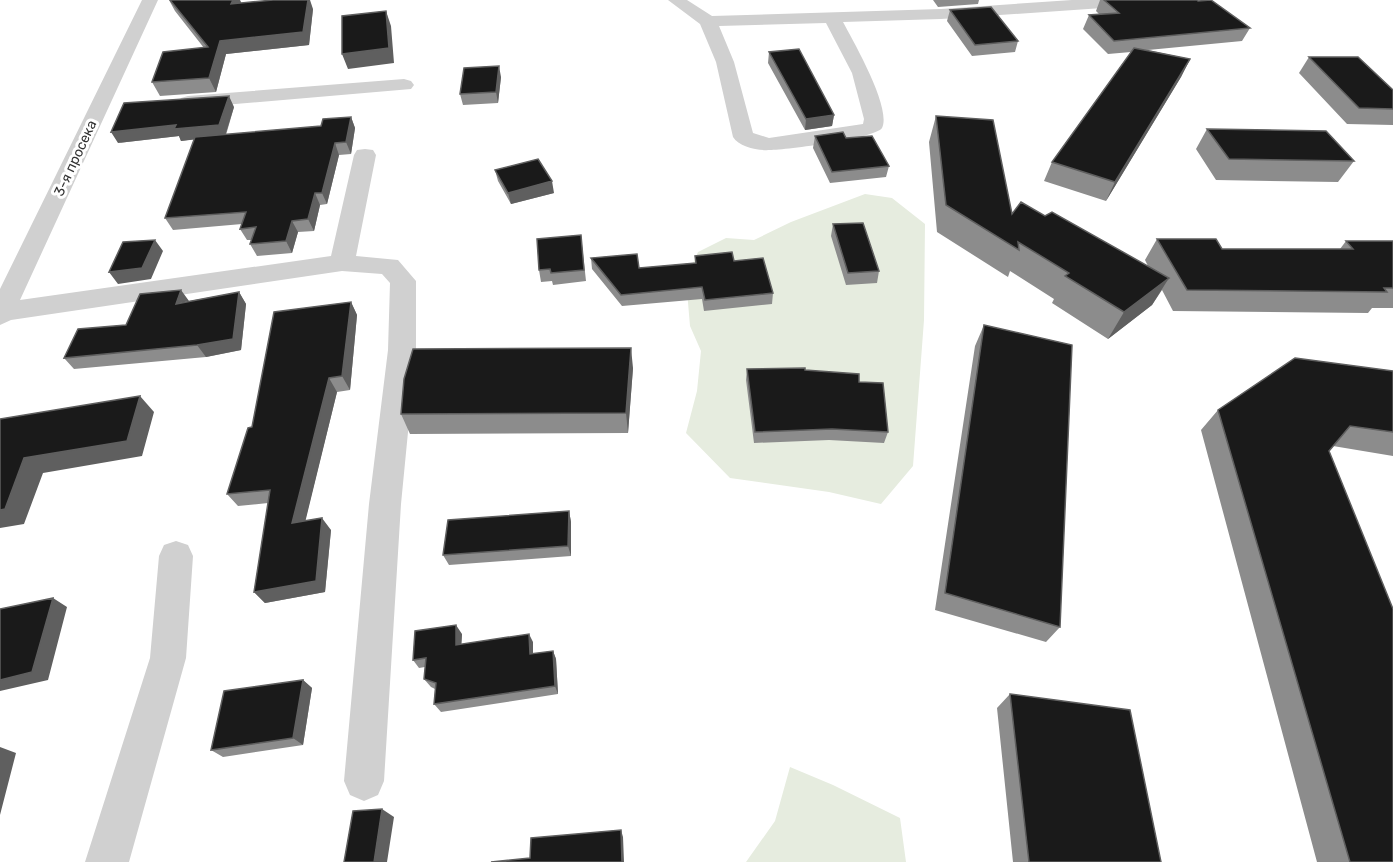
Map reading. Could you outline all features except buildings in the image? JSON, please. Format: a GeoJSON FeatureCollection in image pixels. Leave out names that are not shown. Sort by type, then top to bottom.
{"type":"FeatureCollection","features":[{"type":"Feature","properties":{"kind":"street","name":"3-я просека"},"geometry":{"type":"LineString","coordinates":[[1,314],[150,0]]}},
{"type":"Feature","properties":{"kind":"street"},"geometry":{"type":"LineString","coordinates":[[676,0],[708,21],[725,62],[742,137],[769,144],[852,133],[872,127],[874,119],[861,74],[832,18]]}},
{"type":"Feature","properties":{"kind":"street"},"geometry":{"type":"LineString","coordinates":[[708,21],[832,18],[1040,3],[1146,0]]}},
{"type":"Feature","properties":{"kind":"street"},"geometry":{"type":"LineString","coordinates":[[169,103],[404,85]]}},
{"type":"Feature","properties":{"kind":"street"},"geometry":{"type":"LineString","coordinates":[[99,109],[122,107]]}},
{"type":"Feature","properties":{"kind":"street"},"geometry":{"type":"LineString","coordinates":[[342,263],[365,155]]}},
{"type":"Feature","properties":{"kind":"street"},"geometry":{"type":"LineString","coordinates":[[1,314],[342,263],[389,266],[403,281],[402,350],[386,504],[364,781]]}},
{"type":"Feature","properties":{"kind":"street"},"geometry":{"type":"LineString","coordinates":[[107,862],[168,658],[176,556]]}},
{"type":"Feature","properties":{"kind":"shaded area"},"geometry":{"type":"Polygon","coordinates":[[[865,194],[892,198],[925,224],[924,320],[913,466],[881,504],[829,492],[730,478],[686,433],[697,391],[701,351],[690,326],[686,279],[698,252],[726,238],[754,240],[791,222],[865,194]]]}},
{"type":"Feature","properties":{"kind":"shaded area"},"geometry":{"type":"Polygon","coordinates":[[[790,767],[900,818],[906,862],[746,862],[775,821],[790,767]]]}}]}
